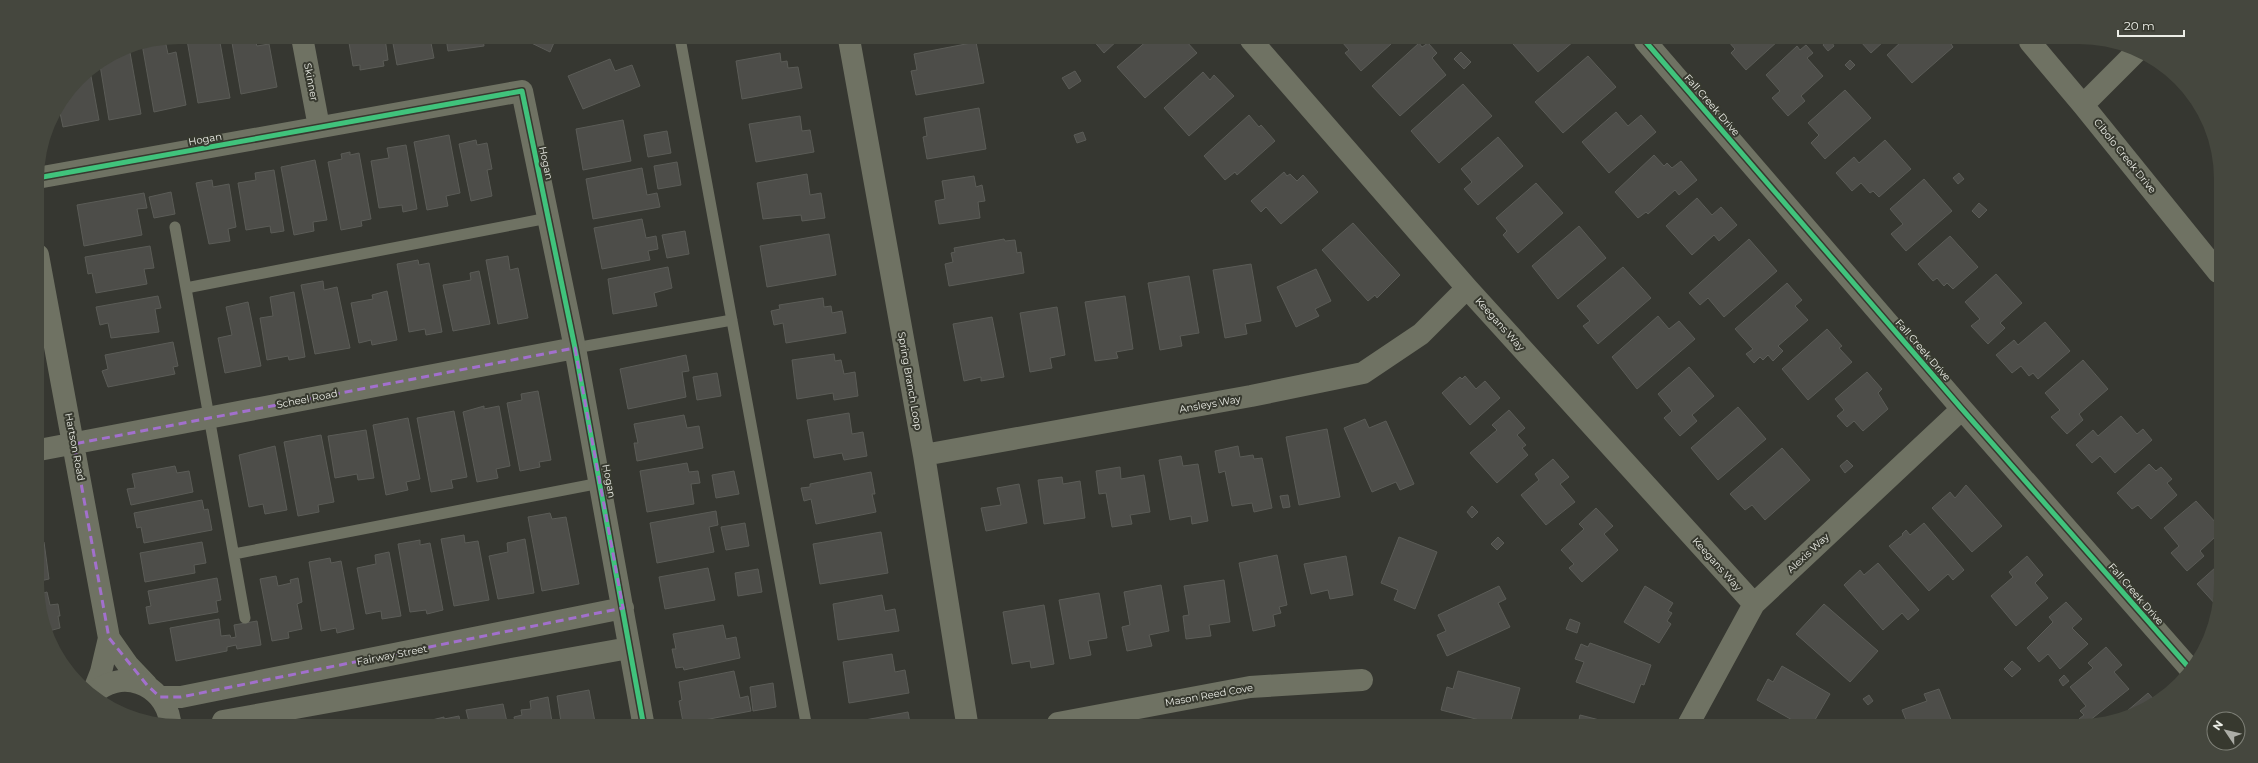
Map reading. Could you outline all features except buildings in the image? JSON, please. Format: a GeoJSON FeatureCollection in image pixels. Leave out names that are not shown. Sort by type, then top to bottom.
{"type":"FeatureCollection","features":[{"type":"Feature","properties":{"kind":"street","name":"Skinner"},"geometry":{"type":"LineString","coordinates":[[303,44],[319,127]]}},
{"type":"Feature","properties":{"kind":"street","name":"Spring Branch Loop"},"geometry":{"type":"LineString","coordinates":[[850,44],[924,455],[966,719]]}},
{"type":"Feature","properties":{"kind":"street","name":"Keegans Way"},"geometry":{"type":"LineString","coordinates":[[1254,44],[1468,288],[1754,604]]}},
{"type":"Feature","properties":{"kind":"street","name":"Fall Creek Drive"},"geometry":{"type":"LineString","coordinates":[[1647,44],[1962,409],[2187,665]]}},
{"type":"Feature","properties":{"kind":"street","name":"Cibolo Creek Drive"},"geometry":{"type":"LineString","coordinates":[[2032,44],[2214,267]]}},
{"type":"Feature","properties":{"kind":"street"},"geometry":{"type":"LineString","coordinates":[[2083,105],[2133,55]]}},
{"type":"Feature","properties":{"kind":"street","name":"Hogan"},"geometry":{"type":"LineString","coordinates":[[44,177],[522,91],[575,348],[642,719]]}},
{"type":"Feature","properties":{"kind":"street","name":"Ansleys Way"},"geometry":{"type":"LineString","coordinates":[[924,455],[1251,396],[1363,372],[1421,334],[1468,288]]}},
{"type":"Feature","properties":{"kind":"street","name":"Hartson Road"},"geometry":{"type":"LineString","coordinates":[[44,315],[74,444],[110,638],[128,665],[154,691],[168,712],[169,718]]}},
{"type":"Feature","properties":{"kind":"street","name":"Scheel Road"},"geometry":{"type":"LineString","coordinates":[[44,449],[575,348]]}},
{"type":"Feature","properties":{"kind":"street","name":"Alexis Way"},"geometry":{"type":"LineString","coordinates":[[1691,719],[1754,604],[1962,409]]}},
{"type":"Feature","properties":{"kind":"street","name":"Fairway Street"},"geometry":{"type":"LineString","coordinates":[[98,691],[105,686],[121,680],[139,682],[154,691],[181,697],[623,608]]}},
{"type":"Feature","properties":{"kind":"street","name":"Hartson Road"},"geometry":{"type":"LineString","coordinates":[[95,689],[101,672],[110,638]]}},
{"type":"Feature","properties":{"kind":"street"},"geometry":{"type":"LineString","coordinates":[[235,719],[629,648]]}},
{"type":"Feature","properties":{"kind":"street","name":"Mason Reed Cove"},"geometry":{"type":"LineString","coordinates":[[1079,719],[1250,687],[1362,680]]}},
{"type":"Feature","properties":{"kind":"lane"},"geometry":{"type":"LineString","coordinates":[[681,44],[805,719]]}},
{"type":"Feature","properties":{"kind":"lane"},"geometry":{"type":"LineString","coordinates":[[186,288],[548,218]]}},
{"type":"Feature","properties":{"kind":"lane"},"geometry":{"type":"LineString","coordinates":[[175,227],[245,618]]}},
{"type":"Feature","properties":{"kind":"lane"},"geometry":{"type":"LineString","coordinates":[[575,348],[732,320]]}},
{"type":"Feature","properties":{"kind":"lane"},"geometry":{"type":"LineString","coordinates":[[234,554],[600,483]]}},
{"type":"Feature","properties":{"kind":"highlighted area"},"geometry":{"type":"Polygon","coordinates":[[[575,348],[623,608],[181,697],[160,697],[147,685],[109,638],[74,444],[575,348]]]}},
{"type":"Feature","properties":{"kind":"cycle path"},"geometry":{"type":"LineString","coordinates":[[1648,44],[1962,409],[2187,665]]}},
{"type":"Feature","properties":{"kind":"cycle path"},"geometry":{"type":"LineString","coordinates":[[44,177],[522,91],[575,348],[642,719]]}}]}
